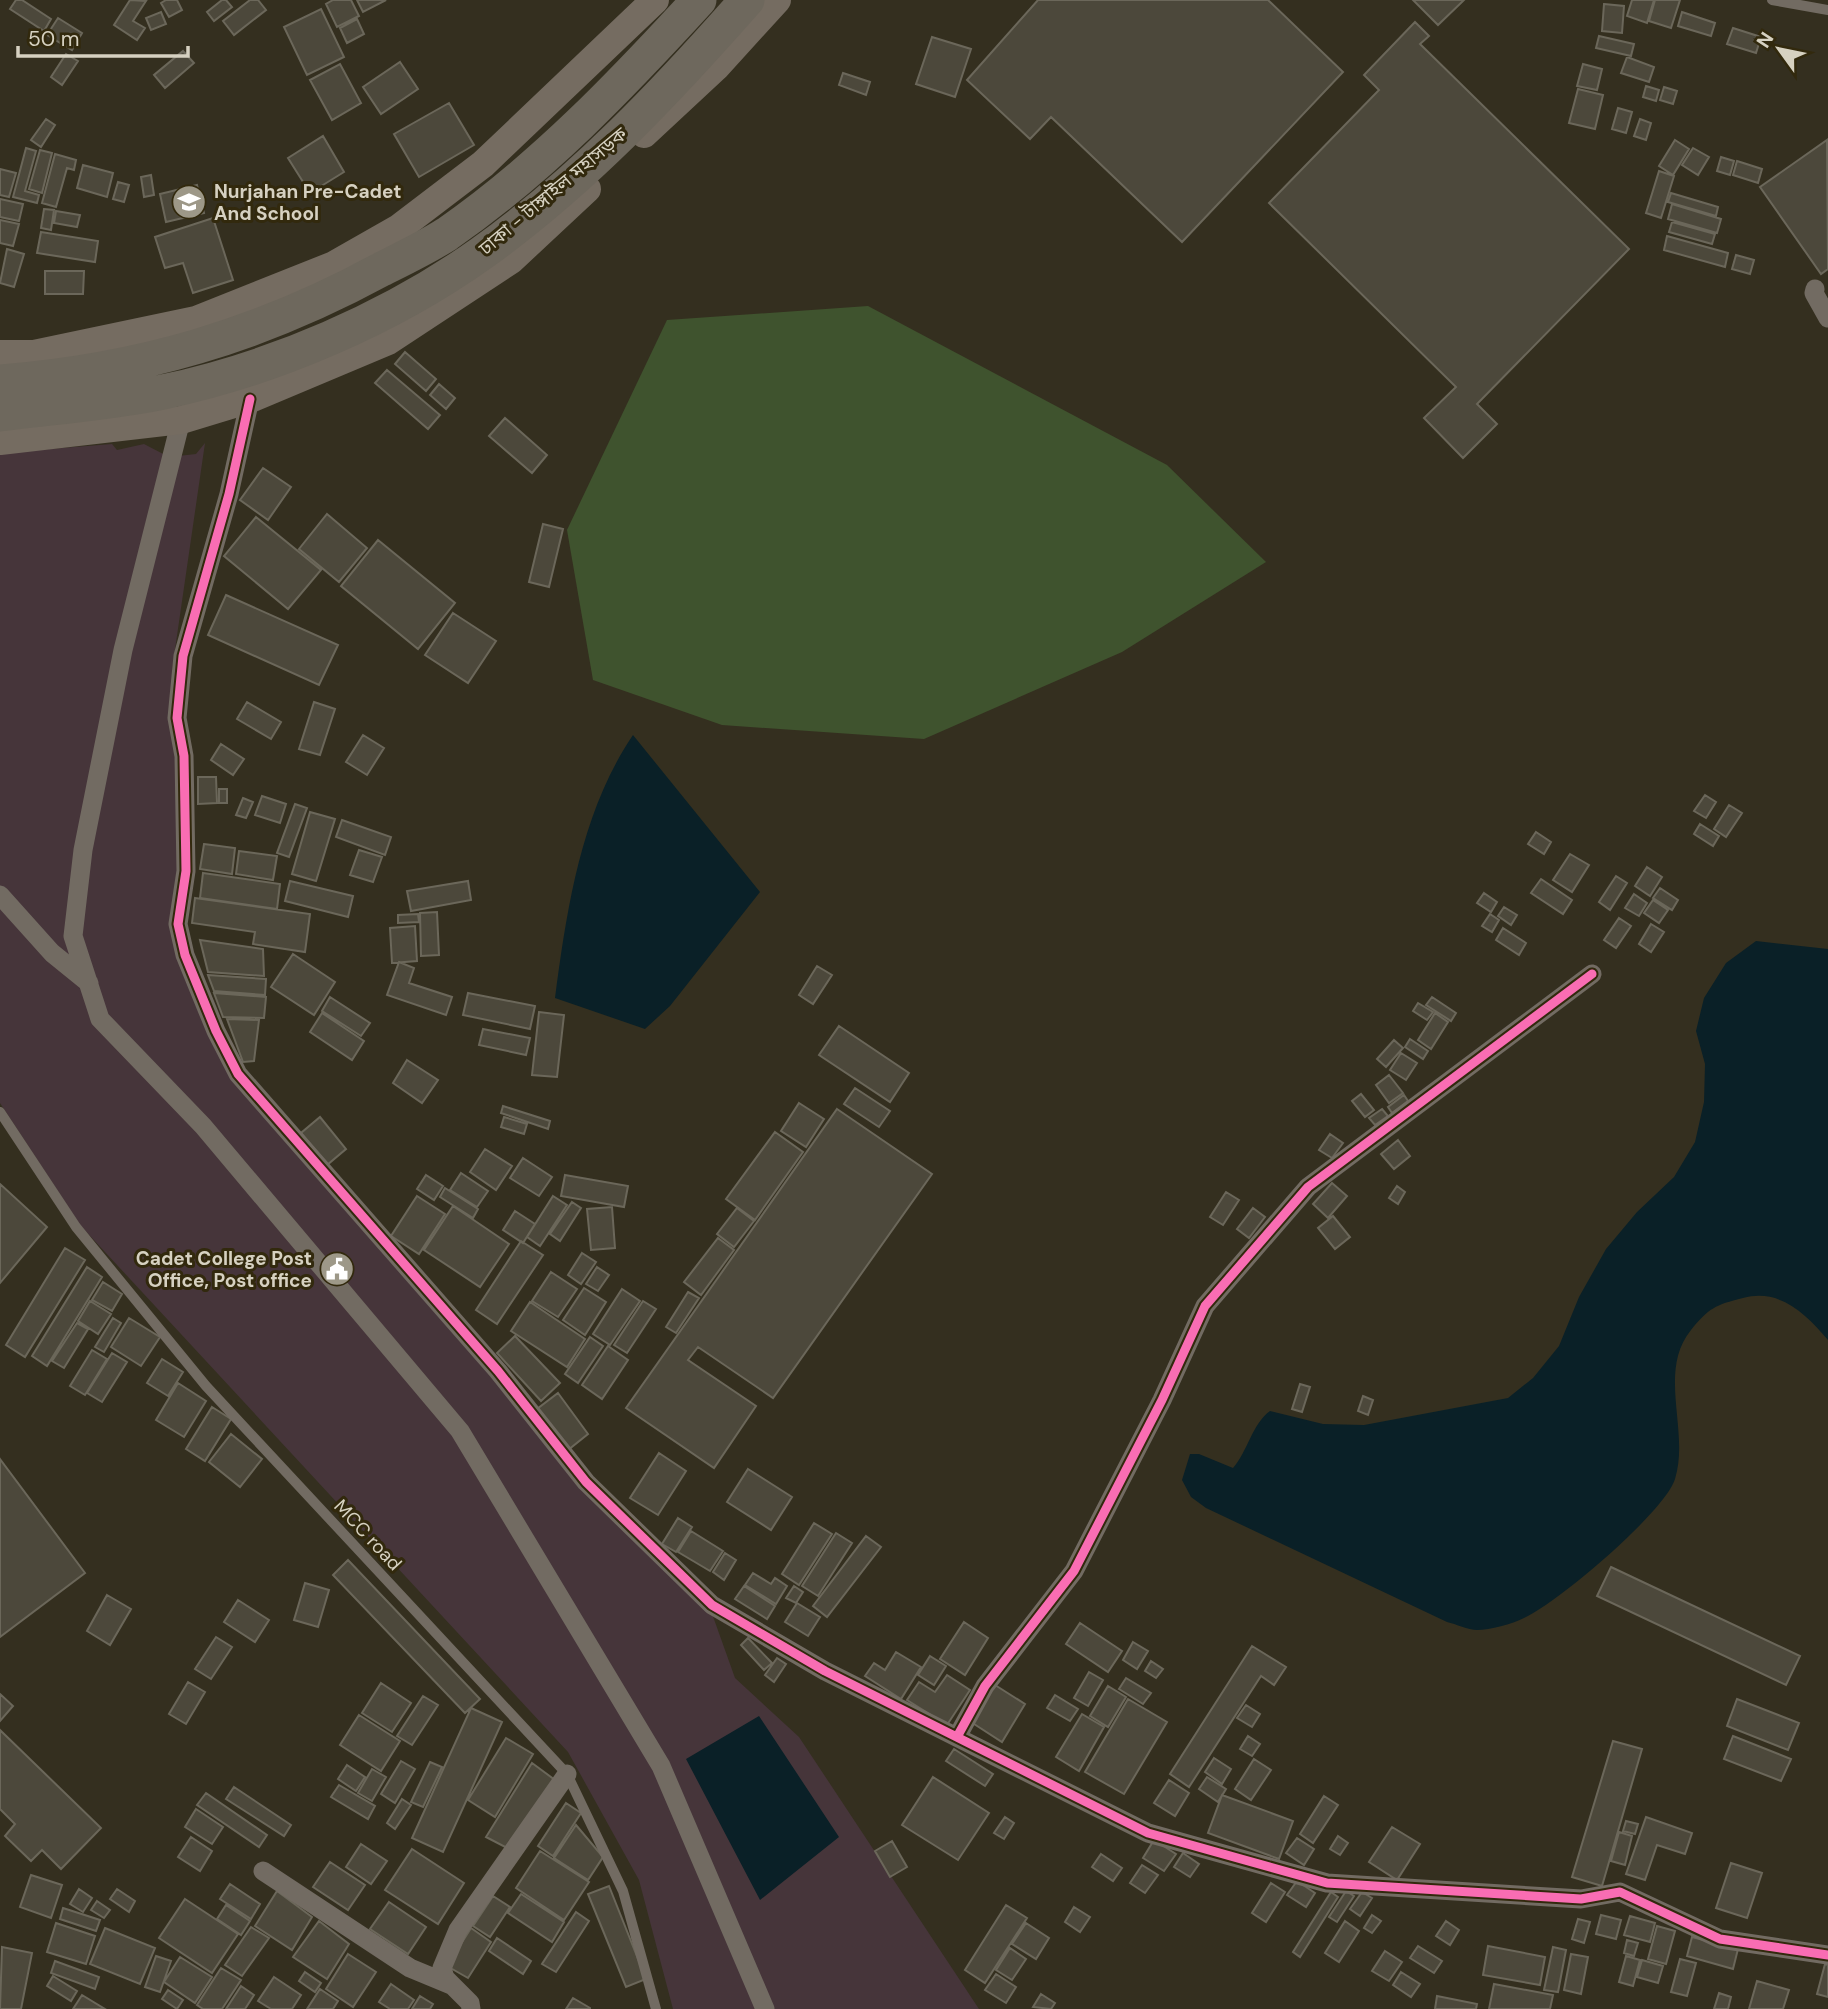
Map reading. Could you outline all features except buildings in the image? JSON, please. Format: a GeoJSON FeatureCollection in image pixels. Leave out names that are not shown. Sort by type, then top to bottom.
{"type":"FeatureCollection","features":[{"type":"Feature","properties":{"kind":"highway","name":"ঢাকা - টাঙ্গাইল মহাসড়ক"},"geometry":{"type":"LineString","coordinates":[[0,382],[73,376],[181,353],[245,332],[306,309],[446,234],[592,114],[699,0]]}},
{"type":"Feature","properties":{"kind":"highway","name":"ঢাকা - টাঙ্গাইল মহাসড়ক"},"geometry":{"type":"LineString","coordinates":[[0,414],[163,392],[320,342],[382,313],[482,253],[563,187],[629,126],[747,0]]}},
{"type":"Feature","properties":{"kind":"main road"},"geometry":{"type":"LineString","coordinates":[[0,354],[34,354],[196,320],[334,265],[399,229],[483,164],[655,0]]}},
{"type":"Feature","properties":{"kind":"main road"},"geometry":{"type":"LineString","coordinates":[[0,441],[181,420],[250,399],[388,341],[511,260],[716,67],[777,0]]}},
{"type":"Feature","properties":{"kind":"street"},"geometry":{"type":"LineString","coordinates":[[1818,287],[1814,293],[1828,318]]}},
{"type":"Feature","properties":{"kind":"street"},"geometry":{"type":"LineString","coordinates":[[250,399],[229,494],[183,656],[177,718],[184,756],[186,871],[178,924],[185,955],[216,1031],[239,1074],[498,1371],[586,1482],[712,1605],[825,1671],[1148,1833],[1327,1883],[1581,1899],[1620,1892],[1720,1939],[1828,1955]]}},
{"type":"Feature","properties":{"kind":"street"},"geometry":{"type":"LineString","coordinates":[[181,420],[123,650],[83,850],[73,936],[100,1019],[203,1126],[460,1431],[661,1766],[765,2009]]}},
{"type":"Feature","properties":{"kind":"street"},"geometry":{"type":"LineString","coordinates":[[0,895],[52,953],[89,983]]}},
{"type":"Feature","properties":{"kind":"street"},"geometry":{"type":"LineString","coordinates":[[957,1737],[985,1686],[1074,1571],[1162,1400],[1205,1306],[1308,1187],[1592,974]]}},
{"type":"Feature","properties":{"kind":"street"},"geometry":{"type":"LineString","coordinates":[[451,1986],[442,1968],[458,1930],[567,1774]]}},
{"type":"Feature","properties":{"kind":"street"},"geometry":{"type":"LineString","coordinates":[[263,1871],[410,1968],[451,1986],[470,2003],[471,2009]]}},
{"type":"Feature","properties":{"kind":"lane"},"geometry":{"type":"LineString","coordinates":[[1772,0],[1828,10]]}},
{"type":"Feature","properties":{"kind":"lane","name":"MCC road"},"geometry":{"type":"LineString","coordinates":[[0,1112],[76,1227],[206,1386],[567,1774],[623,1891],[656,2009]]}},
{"type":"Feature","properties":{"kind":"shaded area"},"geometry":{"type":"Polygon","coordinates":[[[205,443],[172,670],[180,757],[181,871],[172,926],[233,1076],[710,1608],[735,1678],[799,1737],[979,2009],[673,2009],[639,1880],[568,1752],[80,1225],[0,1103],[0,453],[112,444],[117,450],[144,444],[169,457],[196,454],[205,443]]]}},
{"type":"Feature","properties":{"kind":"green space"},"geometry":{"type":"Polygon","coordinates":[[[868,306],[1167,465],[1266,562],[1122,652],[924,739],[722,725],[593,680],[567,530],[667,320],[868,306]]]}},
{"type":"Feature","properties":{"kind":"water"},"geometry":{"type":"Polygon","coordinates":[[[633,735],[760,892],[670,1006],[645,1029],[555,998],[571,896],[589,828],[615,765],[633,735]]]}},
{"type":"Feature","properties":{"kind":"water"},"geometry":{"type":"Polygon","coordinates":[[[1756,941],[1828,949],[1828,1340],[1811,1321],[1791,1305],[1769,1297],[1756,1296],[1726,1303],[1713,1308],[1703,1317],[1681,1346],[1676,1364],[1679,1461],[1675,1479],[1652,1513],[1631,1534],[1583,1577],[1539,1609],[1507,1624],[1473,1630],[1447,1622],[1206,1508],[1191,1497],[1182,1480],[1190,1454],[1199,1454],[1233,1468],[1259,1423],[1270,1411],[1323,1424],[1364,1425],[1508,1398],[1533,1378],[1559,1346],[1579,1297],[1606,1249],[1637,1212],[1674,1177],[1695,1142],[1704,1102],[1705,1064],[1696,1031],[1704,998],[1726,963],[1756,941]]]}},
{"type":"Feature","properties":{"kind":"water"},"geometry":{"type":"Polygon","coordinates":[[[759,1716],[839,1837],[760,1900],[686,1759],[759,1716]]]}},
{"type":"Feature","properties":{"kind":"cycle path"},"geometry":{"type":"LineString","coordinates":[[250,399],[229,494],[183,656],[177,718],[184,756],[186,871],[178,924],[185,955],[216,1031],[238,1074],[498,1371],[586,1482],[712,1605],[825,1671],[1148,1833],[1327,1883],[1581,1899],[1620,1892],[1720,1939],[1828,1955]]}},
{"type":"Feature","properties":{"kind":"cycle path"},"geometry":{"type":"LineString","coordinates":[[957,1737],[985,1686],[1074,1571],[1162,1400],[1205,1306],[1308,1187],[1592,974]]}},
{"type":"Feature","properties":{"kind":"place","name":"Nurjahan Pre-Cadet And School"},"geometry":{"type":"Point","coordinates":[189,202]}},
{"type":"Feature","properties":{"kind":"place","name":"Cadet College Post Office, Post office"},"geometry":{"type":"Point","coordinates":[337,1269]}}]}
